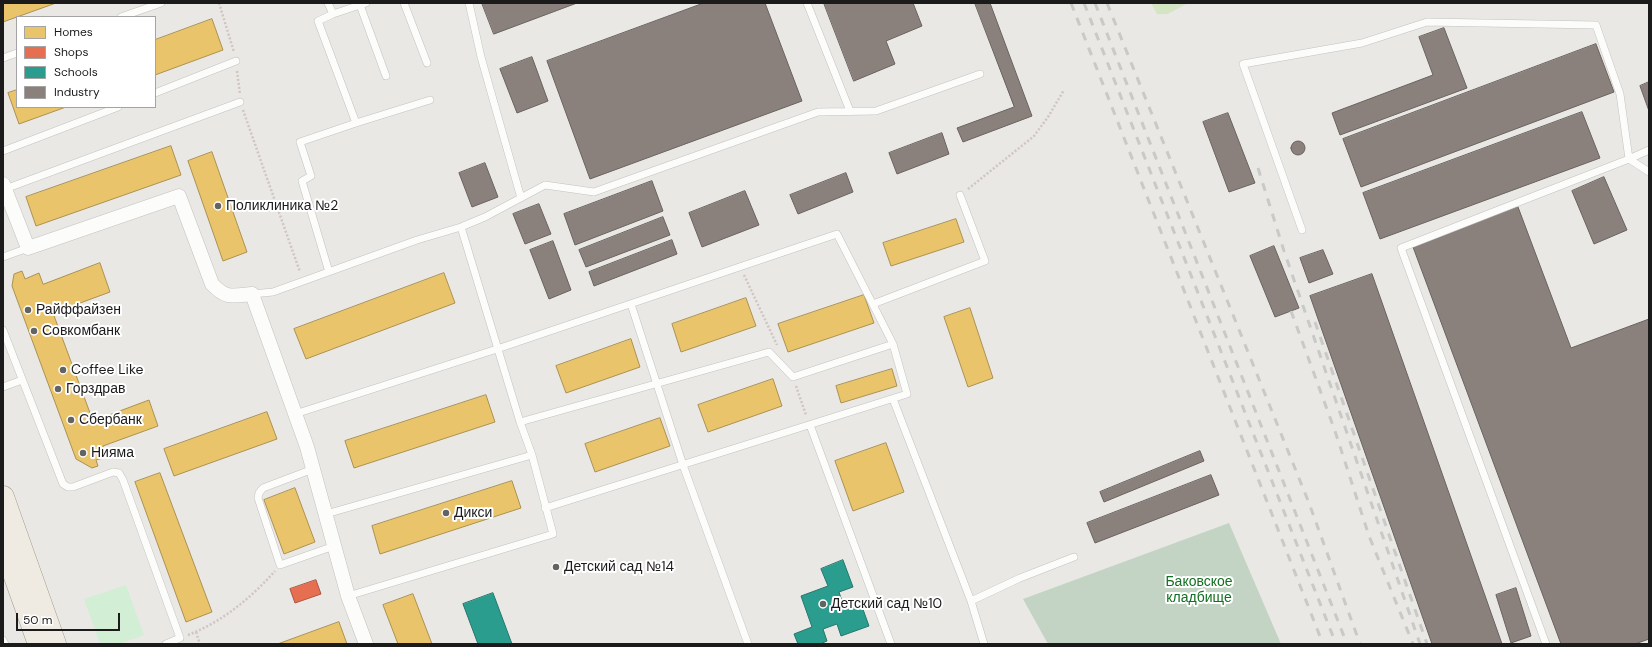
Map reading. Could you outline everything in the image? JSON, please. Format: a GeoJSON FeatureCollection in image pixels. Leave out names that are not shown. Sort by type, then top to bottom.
{"type":"FeatureCollection","features":[{"type":"Feature","properties":{"kind":"main road"},"geometry":{"type":"LineString","coordinates":[[3,497],[56,644]]}},
{"type":"Feature","properties":{"kind":"main road"},"geometry":{"type":"LineString","coordinates":[[3,543],[39,644]]}},
{"type":"Feature","properties":{"kind":"street"},"geometry":{"type":"LineString","coordinates":[[4,186],[28,248],[180,196],[212,284],[221,293],[226,295],[232,296],[252,294],[307,447],[348,596],[366,644]]}},
{"type":"Feature","properties":{"kind":"lane"},"geometry":{"type":"LineString","coordinates":[[124,16],[161,3]]}},
{"type":"Feature","properties":{"kind":"lane"},"geometry":{"type":"LineString","coordinates":[[328,3],[332,14]]}},
{"type":"Feature","properties":{"kind":"lane"},"geometry":{"type":"LineString","coordinates":[[404,3],[427,63]]}},
{"type":"Feature","properties":{"kind":"lane"},"geometry":{"type":"LineString","coordinates":[[469,3],[481,56],[521,198]]}},
{"type":"Feature","properties":{"kind":"lane"},"geometry":{"type":"LineString","coordinates":[[807,3],[850,111]]}},
{"type":"Feature","properties":{"kind":"lane"},"geometry":{"type":"LineString","coordinates":[[356,123],[318,21],[332,14],[363,4],[386,76]]}},
{"type":"Feature","properties":{"kind":"lane"},"geometry":{"type":"LineString","coordinates":[[1302,230],[1243,64],[1362,43],[1427,22],[1596,25],[1620,94],[1629,159],[1649,172]]}},
{"type":"Feature","properties":{"kind":"lane"},"geometry":{"type":"LineString","coordinates":[[3,58],[16,53]]}},
{"type":"Feature","properties":{"kind":"lane"},"geometry":{"type":"LineString","coordinates":[[156,92],[236,61]]}},
{"type":"Feature","properties":{"kind":"lane"},"geometry":{"type":"LineString","coordinates":[[252,294],[273,292],[417,240],[461,227],[485,217],[545,185],[594,192],[818,112],[876,111],[980,74]]}},
{"type":"Feature","properties":{"kind":"lane"},"geometry":{"type":"LineString","coordinates":[[329,272],[302,181],[311,176],[300,142],[430,100]]}},
{"type":"Feature","properties":{"kind":"lane"},"geometry":{"type":"LineString","coordinates":[[4,186],[240,102]]}},
{"type":"Feature","properties":{"kind":"lane"},"geometry":{"type":"LineString","coordinates":[[3,151],[115,108]]}},
{"type":"Feature","properties":{"kind":"lane"},"geometry":{"type":"LineString","coordinates":[[1546,644],[1400,248],[1649,150]]}},
{"type":"Feature","properties":{"kind":"lane"},"geometry":{"type":"LineString","coordinates":[[873,304],[985,261],[960,196]]}},
{"type":"Feature","properties":{"kind":"lane"},"geometry":{"type":"LineString","coordinates":[[348,596],[554,534],[545,508],[532,455],[497,349],[461,227]]}},
{"type":"Feature","properties":{"kind":"lane"},"geometry":{"type":"LineString","coordinates":[[295,414],[497,349],[837,234],[893,344],[907,394],[545,508]]}},
{"type":"Feature","properties":{"kind":"lane"},"geometry":{"type":"LineString","coordinates":[[3,257],[28,248]]}},
{"type":"Feature","properties":{"kind":"lane"},"geometry":{"type":"LineString","coordinates":[[631,304],[682,465],[748,644]]}},
{"type":"Feature","properties":{"kind":"lane"},"geometry":{"type":"LineString","coordinates":[[3,330],[63,484],[68,487],[73,486],[113,472],[119,473],[124,480],[180,638],[166,644]]}},
{"type":"Feature","properties":{"kind":"lane"},"geometry":{"type":"LineString","coordinates":[[520,422],[769,352],[793,377],[893,344]]}},
{"type":"Feature","properties":{"kind":"lane"},"geometry":{"type":"LineString","coordinates":[[3,387],[22,380]]}},
{"type":"Feature","properties":{"kind":"lane"},"geometry":{"type":"LineString","coordinates":[[893,399],[971,601],[984,644]]}},
{"type":"Feature","properties":{"kind":"lane"},"geometry":{"type":"LineString","coordinates":[[810,425],[891,644]]}},
{"type":"Feature","properties":{"kind":"lane"},"geometry":{"type":"LineString","coordinates":[[326,514],[532,455]]}},
{"type":"Feature","properties":{"kind":"lane"},"geometry":{"type":"LineString","coordinates":[[313,470],[263,488],[259,493],[258,498],[280,565],[334,546]]}},
{"type":"Feature","properties":{"kind":"lane"},"geometry":{"type":"LineString","coordinates":[[971,601],[1020,578],[1074,557]]}},
{"type":"Feature","properties":{"kind":"lane"},"geometry":{"type":"LineString","coordinates":[[3,640],[5,644]]}},
{"type":"Feature","properties":{"kind":"path"},"geometry":{"type":"LineString","coordinates":[[220,3],[236,61],[240,102],[304,282]]}},
{"type":"Feature","properties":{"kind":"path"},"geometry":{"type":"LineString","coordinates":[[960,196],[1034,136],[1048,117],[1064,90]]}},
{"type":"Feature","properties":{"kind":"path"},"geometry":{"type":"LineString","coordinates":[[180,638],[196,632],[234,610],[259,589],[280,565]]}},
{"type":"Feature","properties":{"kind":"path"},"geometry":{"type":"LineString","coordinates":[[196,632],[200,644]]}},
{"type":"Feature","properties":{"kind":"green space"},"geometry":{"type":"Polygon","coordinates":[[[1151,3],[1188,3],[1168,14],[1157,14],[1151,3]]]}},
{"type":"Feature","properties":{"kind":"green space","name":"Баковское кладбище"},"geometry":{"type":"Polygon","coordinates":[[[1229,523],[1281,644],[1048,644],[1023,599],[1229,523]]]}},
{"type":"Feature","properties":{"kind":"green space"},"geometry":{"type":"Polygon","coordinates":[[[126,585],[144,635],[119,644],[100,644],[84,599],[126,585]]]}},
{"type":"Feature","properties":{"kind":"building: Homes"},"geometry":{"type":"Polygon","coordinates":[[[3,3],[56,3],[16,16],[16,17],[3,22],[3,3]]]}},
{"type":"Feature","properties":{"kind":"building: Homes"},"geometry":{"type":"Polygon","coordinates":[[[212,19],[223,50],[156,75],[156,40],[212,19]]]}},
{"type":"Feature","properties":{"kind":"building: Homes"},"geometry":{"type":"Polygon","coordinates":[[[16,90],[16,108],[63,108],[19,124],[8,93],[16,90]]]}},
{"type":"Feature","properties":{"kind":"building: Homes"},"geometry":{"type":"Polygon","coordinates":[[[171,146],[181,175],[36,226],[26,197],[171,146]]]}},
{"type":"Feature","properties":{"kind":"building: Homes","name":"Поликлиника №2"},"geometry":{"type":"Polygon","coordinates":[[[212,152],[247,252],[223,261],[188,161],[212,152]]]}},
{"type":"Feature","properties":{"kind":"building: Homes"},"geometry":{"type":"Polygon","coordinates":[[[956,219],[964,242],[891,266],[883,243],[956,219]]]}},
{"type":"Feature","properties":{"kind":"building: Homes"},"geometry":{"type":"Polygon","coordinates":[[[100,263],[110,292],[53,313],[93,421],[149,400],[158,426],[103,446],[106,457],[96,460],[98,466],[92,468],[76,459],[12,286],[14,274],[22,271],[25,279],[39,273],[43,284],[100,263]]]}},
{"type":"Feature","properties":{"kind":"building: Homes"},"geometry":{"type":"Polygon","coordinates":[[[444,273],[455,303],[306,359],[294,329],[444,273]]]}},
{"type":"Feature","properties":{"kind":"building: Homes"},"geometry":{"type":"Polygon","coordinates":[[[864,295],[874,323],[788,352],[778,324],[864,295]]]}},
{"type":"Feature","properties":{"kind":"building: Homes"},"geometry":{"type":"Polygon","coordinates":[[[746,298],[756,326],[681,352],[672,324],[746,298]]]}},
{"type":"Feature","properties":{"kind":"building: Homes"},"geometry":{"type":"Polygon","coordinates":[[[970,308],[993,378],[968,387],[944,317],[970,308]]]}},
{"type":"Feature","properties":{"kind":"building: Homes"},"geometry":{"type":"Polygon","coordinates":[[[631,339],[640,367],[566,393],[556,366],[631,339]]]}},
{"type":"Feature","properties":{"kind":"building: Homes"},"geometry":{"type":"Polygon","coordinates":[[[892,369],[897,386],[841,403],[836,386],[892,369]]]}},
{"type":"Feature","properties":{"kind":"building: Homes"},"geometry":{"type":"Polygon","coordinates":[[[773,379],[782,406],[708,432],[698,405],[773,379]]]}},
{"type":"Feature","properties":{"kind":"building: Homes"},"geometry":{"type":"Polygon","coordinates":[[[486,395],[495,422],[354,468],[345,441],[486,395]]]}},
{"type":"Feature","properties":{"kind":"building: Homes"},"geometry":{"type":"Polygon","coordinates":[[[267,412],[277,439],[174,476],[164,449],[267,412]]]}},
{"type":"Feature","properties":{"kind":"building: Homes"},"geometry":{"type":"Polygon","coordinates":[[[660,418],[670,446],[595,472],[585,444],[660,418]]]}},
{"type":"Feature","properties":{"kind":"building: Homes"},"geometry":{"type":"Polygon","coordinates":[[[886,443],[904,492],[853,511],[835,461],[886,443]]]}},
{"type":"Feature","properties":{"kind":"building: Homes"},"geometry":{"type":"Polygon","coordinates":[[[160,473],[212,612],[186,622],[135,482],[160,473]]]}},
{"type":"Feature","properties":{"kind":"building: Homes"},"geometry":{"type":"Polygon","coordinates":[[[512,481],[521,508],[380,554],[372,526],[512,481]]]}},
{"type":"Feature","properties":{"kind":"building: Homes"},"geometry":{"type":"Polygon","coordinates":[[[295,488],[315,542],[284,554],[264,500],[295,488]]]}},
{"type":"Feature","properties":{"kind":"building: Homes"},"geometry":{"type":"Polygon","coordinates":[[[413,594],[432,644],[398,644],[383,605],[413,594]]]}},
{"type":"Feature","properties":{"kind":"building: Homes"},"geometry":{"type":"Polygon","coordinates":[[[339,622],[347,644],[278,644],[339,622]]]}},
{"type":"Feature","properties":{"kind":"building: Shops"},"geometry":{"type":"Polygon","coordinates":[[[316,580],[321,594],[295,603],[290,589],[316,580]]]}},
{"type":"Feature","properties":{"kind":"building: Schools","name":"Детский сад №10"},"geometry":{"type":"Polygon","coordinates":[[[843,560],[853,587],[839,592],[844,607],[860,601],[869,626],[841,636],[837,624],[823,629],[827,641],[820,644],[798,644],[794,634],[812,627],[801,596],[828,586],[821,569],[843,560]]]}},
{"type":"Feature","properties":{"kind":"building: Schools"},"geometry":{"type":"Polygon","coordinates":[[[493,593],[512,644],[478,644],[463,604],[493,593]]]}},
{"type":"Feature","properties":{"kind":"building: Industry"},"geometry":{"type":"Polygon","coordinates":[[[482,3],[577,3],[494,34],[482,3]]]}},
{"type":"Feature","properties":{"kind":"building: Industry"},"geometry":{"type":"Polygon","coordinates":[[[704,3],[765,3],[802,101],[590,179],[547,61],[704,3]]]}},
{"type":"Feature","properties":{"kind":"building: Industry"},"geometry":{"type":"Polygon","coordinates":[[[824,3],[913,3],[922,26],[886,41],[895,64],[854,81],[824,3]]]}},
{"type":"Feature","properties":{"kind":"building: Industry"},"geometry":{"type":"Polygon","coordinates":[[[975,3],[990,3],[1032,116],[963,142],[957,128],[1014,107],[975,3]]]}},
{"type":"Feature","properties":{"kind":"building: Industry"},"geometry":{"type":"Polygon","coordinates":[[[1444,28],[1467,88],[1340,135],[1332,113],[1433,75],[1419,37],[1444,28]]]}},
{"type":"Feature","properties":{"kind":"building: Industry"},"geometry":{"type":"Polygon","coordinates":[[[1596,44],[1614,92],[1361,187],[1343,139],[1596,44]]]}},
{"type":"Feature","properties":{"kind":"building: Industry"},"geometry":{"type":"Polygon","coordinates":[[[532,57],[548,101],[517,113],[500,69],[532,57]]]}},
{"type":"Feature","properties":{"kind":"building: Industry"},"geometry":{"type":"Polygon","coordinates":[[[1649,82],[1649,111],[1640,86],[1649,82]]]}},
{"type":"Feature","properties":{"kind":"building: Industry"},"geometry":{"type":"Polygon","coordinates":[[[1582,112],[1600,158],[1380,239],[1363,193],[1582,112]]]}},
{"type":"Feature","properties":{"kind":"building: Industry"},"geometry":{"type":"Polygon","coordinates":[[[1228,113],[1255,183],[1229,192],[1203,122],[1228,113]]]}},
{"type":"Feature","properties":{"kind":"building: Industry"},"geometry":{"type":"Polygon","coordinates":[[[942,133],[949,154],[897,174],[889,153],[942,133]]]}},
{"type":"Feature","properties":{"kind":"building: Industry"},"geometry":{"type":"Polygon","coordinates":[[[1298,141],[1303,143],[1305,148],[1303,153],[1298,155],[1293,153],[1291,148],[1293,143],[1298,141]]]}},
{"type":"Feature","properties":{"kind":"building: Industry"},"geometry":{"type":"Polygon","coordinates":[[[485,163],[498,197],[472,207],[459,173],[485,163]]]}},
{"type":"Feature","properties":{"kind":"building: Industry"},"geometry":{"type":"Polygon","coordinates":[[[846,173],[853,192],[798,214],[790,195],[846,173]]]}},
{"type":"Feature","properties":{"kind":"building: Industry"},"geometry":{"type":"Polygon","coordinates":[[[1604,177],[1627,230],[1594,244],[1572,191],[1604,177]]]}},
{"type":"Feature","properties":{"kind":"building: Industry"},"geometry":{"type":"Polygon","coordinates":[[[652,181],[663,211],[575,245],[564,214],[652,181]]]}},
{"type":"Feature","properties":{"kind":"building: Industry"},"geometry":{"type":"Polygon","coordinates":[[[745,191],[759,225],[702,247],[689,213],[745,191]]]}},
{"type":"Feature","properties":{"kind":"building: Industry"},"geometry":{"type":"Polygon","coordinates":[[[539,204],[551,234],[525,244],[513,214],[539,204]]]}},
{"type":"Feature","properties":{"kind":"building: Industry"},"geometry":{"type":"Polygon","coordinates":[[[1518,207],[1571,348],[1649,319],[1649,639],[1635,644],[1561,644],[1413,247],[1518,207]]]}},
{"type":"Feature","properties":{"kind":"building: Industry"},"geometry":{"type":"Polygon","coordinates":[[[663,217],[670,235],[586,267],[579,250],[663,217]]]}},
{"type":"Feature","properties":{"kind":"building: Industry"},"geometry":{"type":"Polygon","coordinates":[[[672,240],[677,254],[594,286],[589,272],[672,240]]]}},
{"type":"Feature","properties":{"kind":"building: Industry"},"geometry":{"type":"Polygon","coordinates":[[[553,241],[571,290],[549,299],[530,250],[553,241]]]}},
{"type":"Feature","properties":{"kind":"building: Industry"},"geometry":{"type":"Polygon","coordinates":[[[1274,246],[1299,308],[1275,317],[1250,256],[1274,246]]]}},
{"type":"Feature","properties":{"kind":"building: Industry"},"geometry":{"type":"Polygon","coordinates":[[[1323,250],[1333,274],[1309,283],[1300,258],[1323,250]]]}},
{"type":"Feature","properties":{"kind":"building: Industry"},"geometry":{"type":"Polygon","coordinates":[[[1372,274],[1502,644],[1432,644],[1310,296],[1372,274]]]}},
{"type":"Feature","properties":{"kind":"building: Industry"},"geometry":{"type":"Polygon","coordinates":[[[1200,451],[1204,461],[1104,502],[1100,492],[1200,451]]]}},
{"type":"Feature","properties":{"kind":"building: Industry"},"geometry":{"type":"Polygon","coordinates":[[[1211,475],[1219,495],[1095,543],[1087,523],[1211,475]]]}},
{"type":"Feature","properties":{"kind":"building: Industry"},"geometry":{"type":"Polygon","coordinates":[[[1516,588],[1531,636],[1511,643],[1496,595],[1516,588]]]}},
{"type":"Feature","properties":{"kind":"railway"},"geometry":{"type":"LineString","coordinates":[[1071,3],[1323,644]]}},
{"type":"Feature","properties":{"kind":"railway"},"geometry":{"type":"LineString","coordinates":[[1084,3],[1336,644]]}},
{"type":"Feature","properties":{"kind":"railway"},"geometry":{"type":"LineString","coordinates":[[1095,3],[1347,644]]}},
{"type":"Feature","properties":{"kind":"railway"},"geometry":{"type":"LineString","coordinates":[[1107,3],[1309,503],[1360,644]]}},
{"type":"Feature","properties":{"kind":"railway"},"geometry":{"type":"LineString","coordinates":[[1258,168],[1284,251],[1420,644]]}},
{"type":"Feature","properties":{"kind":"railway"},"geometry":{"type":"LineString","coordinates":[[1291,311],[1335,431],[1369,536],[1413,644]]}},
{"type":"Feature","properties":{"kind":"railway"},"geometry":{"type":"LineString","coordinates":[[1315,322],[1427,644]]}},
{"type":"Feature","properties":{"kind":"place","name":"Поликлиника №2"},"geometry":{"type":"Point","coordinates":[218,206]}},
{"type":"Feature","properties":{"kind":"place","name":"Райффайзен"},"geometry":{"type":"Point","coordinates":[28,310]}},
{"type":"Feature","properties":{"kind":"place","name":"Совкомбанк"},"geometry":{"type":"Point","coordinates":[34,331]}},
{"type":"Feature","properties":{"kind":"place","name":"Coffee Like"},"geometry":{"type":"Point","coordinates":[63,370]}},
{"type":"Feature","properties":{"kind":"place","name":"Горздрав"},"geometry":{"type":"Point","coordinates":[58,389]}},
{"type":"Feature","properties":{"kind":"place","name":"Сбербанк"},"geometry":{"type":"Point","coordinates":[71,420]}},
{"type":"Feature","properties":{"kind":"place","name":"Нияма"},"geometry":{"type":"Point","coordinates":[83,453]}},
{"type":"Feature","properties":{"kind":"place","name":"Дикси"},"geometry":{"type":"Point","coordinates":[446,513]}},
{"type":"Feature","properties":{"kind":"place","name":"Детский сад №14"},"geometry":{"type":"Point","coordinates":[556,567]}},
{"type":"Feature","properties":{"kind":"place","name":"Детский сад №10"},"geometry":{"type":"Point","coordinates":[823,604]}}]}
